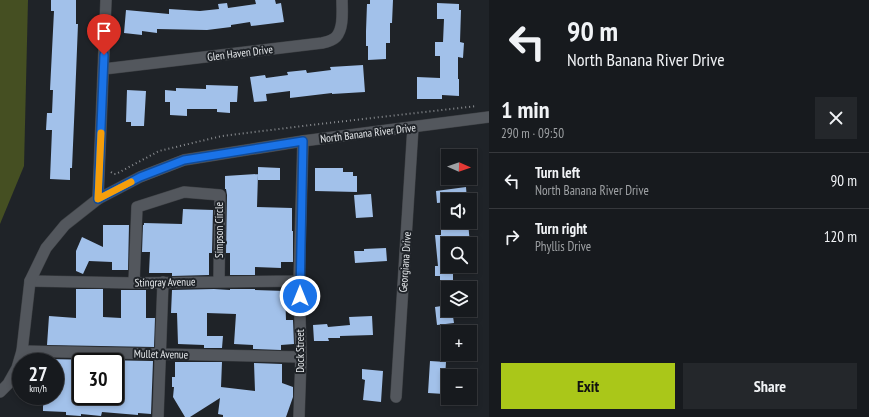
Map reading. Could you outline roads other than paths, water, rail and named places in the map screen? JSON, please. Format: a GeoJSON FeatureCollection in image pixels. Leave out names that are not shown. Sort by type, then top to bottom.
{"type":"FeatureCollection","features":[{"type":"Feature","properties":{"kind":"street"},"geometry":{"type":"LineString","coordinates":[[98,199],[106,0]]}},
{"type":"Feature","properties":{"kind":"street","name":"Glen Haven Drive"},"geometry":{"type":"LineString","coordinates":[[104,69],[329,42],[336,38],[342,22],[342,0]]}},
{"type":"Feature","properties":{"kind":"street"},"geometry":{"type":"LineString","coordinates":[[485,107],[489,117]]}},
{"type":"Feature","properties":{"kind":"street","name":"North Banana River Drive"},"geometry":{"type":"LineString","coordinates":[[0,392],[8,384],[17,368],[22,351],[30,281],[46,248],[65,225],[98,199],[140,177],[184,160],[303,141],[489,117]]}},
{"type":"Feature","properties":{"kind":"street","name":"Georgiana Drive"},"geometry":{"type":"LineString","coordinates":[[396,397],[413,127]]}},
{"type":"Feature","properties":{"kind":"street","name":"Dock Street"},"geometry":{"type":"LineString","coordinates":[[299,417],[301,356],[299,281],[303,141]]}},
{"type":"Feature","properties":{"kind":"street","name":"Simpson Circle"},"geometry":{"type":"LineString","coordinates":[[134,283],[136,207],[184,192],[220,195],[219,281]]}},
{"type":"Feature","properties":{"kind":"street","name":"Stingray Avenue"},"geometry":{"type":"LineString","coordinates":[[30,281],[134,283],[299,281]]}},
{"type":"Feature","properties":{"kind":"street"},"geometry":{"type":"LineString","coordinates":[[158,417],[163,282]]}},
{"type":"Feature","properties":{"kind":"street","name":"Mullet Avenue"},"geometry":{"type":"LineString","coordinates":[[22,351],[301,356]]}}]}
